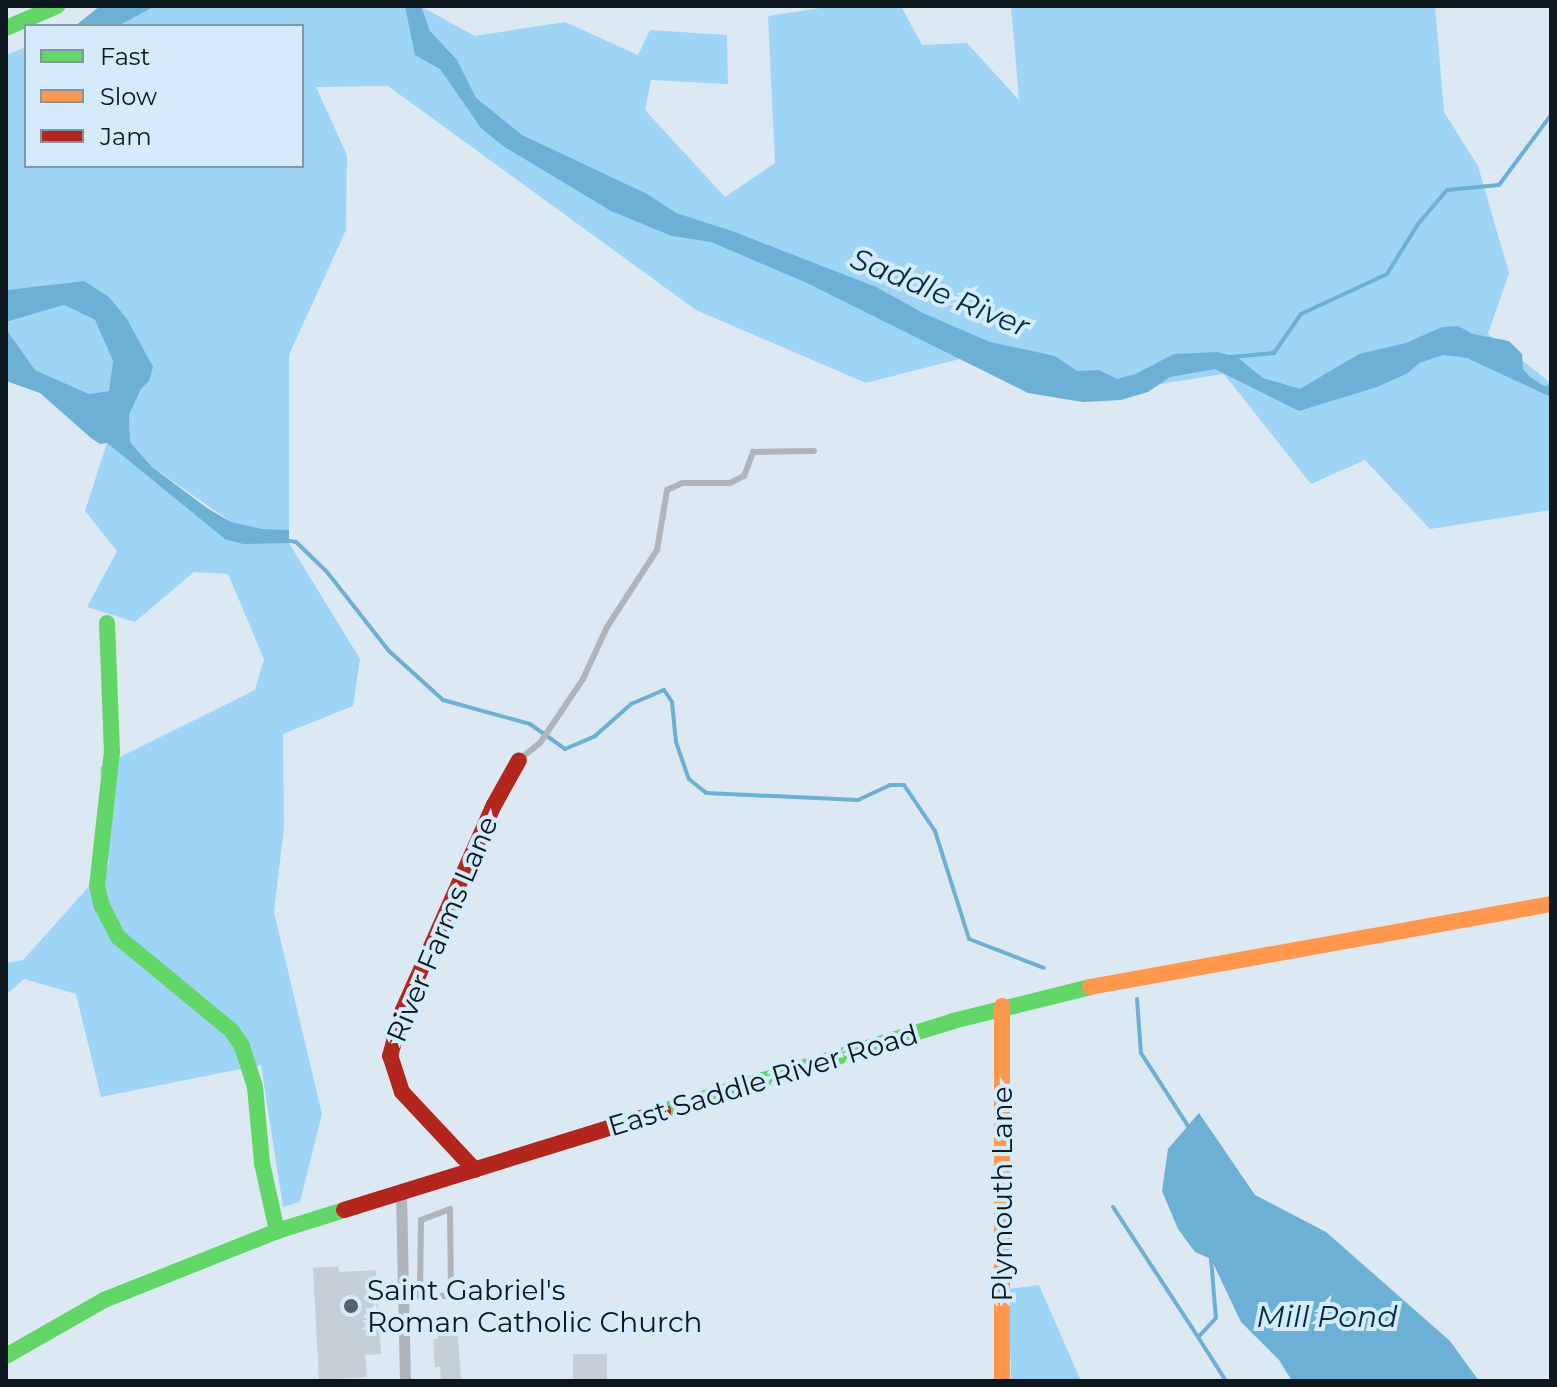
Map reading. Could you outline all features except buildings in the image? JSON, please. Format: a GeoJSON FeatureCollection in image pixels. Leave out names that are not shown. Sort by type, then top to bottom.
{"type":"FeatureCollection","features":[{"type":"Feature","properties":{"kind":"street"},"geometry":{"type":"LineString","coordinates":[[6,28],[57,6]]}},
{"type":"Feature","properties":{"kind":"street"},"geometry":{"type":"LineString","coordinates":[[107,623],[112,751],[97,886],[101,904],[118,937],[231,1030],[242,1046],[255,1087],[262,1163],[277,1231]]}},
{"type":"Feature","properties":{"kind":"street","name":"River Farms Lane"},"geometry":{"type":"LineString","coordinates":[[475,1170],[402,1092],[393,1073],[390,1056],[403,1010],[494,805],[519,760]]}},
{"type":"Feature","properties":{"kind":"street","name":"East Saddle River Road"},"geometry":{"type":"LineString","coordinates":[[6,1356],[104,1300],[277,1231],[1002,1006],[1162,973],[1551,904]]}},
{"type":"Feature","properties":{"kind":"street","name":"Plymouth Lane"},"geometry":{"type":"LineString","coordinates":[[1002,1006],[1002,1381]]}},
{"type":"Feature","properties":{"kind":"street"},"geometry":{"type":"LineString","coordinates":[[401,1193],[405,1381]]}},
{"type":"Feature","properties":{"kind":"lane"},"geometry":{"type":"LineString","coordinates":[[519,760],[540,743],[583,679],[607,627],[657,550],[667,490],[683,483],[730,483],[744,476],[753,452],[814,451]]}},
{"type":"Feature","properties":{"kind":"lane"},"geometry":{"type":"LineString","coordinates":[[403,1296],[420,1296],[451,1294],[450,1209],[421,1220],[420,1296]]}},
{"type":"Feature","properties":{"kind":"lane"},"geometry":{"type":"LineString","coordinates":[[403,1257],[419,1257]]}},
{"type":"Feature","properties":{"kind":"shaded area"},"geometry":{"type":"Polygon","coordinates":[[[123,6],[420,6],[475,36],[565,22],[638,55],[650,30],[727,35],[728,84],[651,80],[645,110],[725,197],[775,163],[768,16],[833,6],[901,6],[922,45],[967,43],[1019,100],[1011,6],[1435,6],[1444,112],[1478,166],[1509,273],[1488,334],[1551,383],[1551,510],[1430,529],[1365,460],[1311,484],[1224,374],[1116,391],[967,357],[866,383],[696,310],[388,86],[316,87],[347,155],[346,230],[289,355],[289,543],[360,659],[353,706],[283,734],[284,827],[274,912],[322,1114],[300,1202],[283,1207],[261,1065],[101,1097],[76,994],[24,979],[6,995],[6,963],[23,960],[109,864],[100,767],[255,690],[264,659],[228,574],[194,572],[135,622],[87,607],[117,551],[85,511],[107,443],[212,528],[230,521],[152,467],[130,442],[129,415],[141,389],[149,381],[84,281],[6,290],[6,55],[24,48],[24,168],[304,168],[304,24],[80,24],[123,6]]]}},
{"type":"Feature","properties":{"kind":"shaded area"},"geometry":{"type":"Polygon","coordinates":[[[64,305],[96,321],[113,361],[109,391],[89,394],[35,370],[6,329],[6,322],[64,305]]]}},
{"type":"Feature","properties":{"kind":"shaded area"},"geometry":{"type":"Polygon","coordinates":[[[1039,1285],[1081,1381],[1011,1381],[1009,1289],[1039,1285]]]}},
{"type":"Feature","properties":{"kind":"water"},"geometry":{"type":"Polygon","coordinates":[[[100,6],[155,6],[122,24],[78,24],[100,6]]]}},
{"type":"Feature","properties":{"kind":"water"},"geometry":{"type":"Polygon","coordinates":[[[405,6],[421,6],[430,31],[457,60],[476,98],[522,135],[647,194],[676,213],[732,231],[876,287],[923,313],[990,342],[1055,356],[1077,371],[1099,370],[1117,379],[1135,374],[1174,354],[1217,352],[1237,357],[1263,378],[1300,389],[1359,354],[1406,343],[1442,327],[1458,326],[1473,334],[1509,341],[1522,354],[1523,369],[1530,377],[1544,386],[1551,385],[1551,397],[1467,358],[1443,355],[1419,363],[1408,373],[1377,387],[1299,411],[1215,369],[1170,377],[1148,392],[1121,400],[1083,402],[1028,393],[807,283],[711,242],[672,236],[611,211],[503,146],[481,128],[440,69],[415,55],[405,6]]]}},
{"type":"Feature","properties":{"kind":"water"},"geometry":{"type":"Polygon","coordinates":[[[84,281],[109,297],[127,319],[153,367],[149,381],[141,389],[129,415],[130,442],[152,467],[207,508],[231,522],[262,529],[289,530],[289,543],[243,544],[225,539],[107,443],[100,444],[91,438],[40,393],[6,381],[6,329],[35,370],[89,394],[109,391],[113,361],[95,320],[64,305],[6,322],[6,290],[84,281]]]}},
{"type":"Feature","properties":{"kind":"water","name":"Mill Pond"},"geometry":{"type":"Polygon","coordinates":[[[1199,1113],[1255,1195],[1326,1232],[1450,1341],[1479,1381],[1292,1381],[1279,1360],[1241,1322],[1211,1259],[1195,1252],[1178,1229],[1162,1191],[1168,1149],[1199,1113]]]}},
{"type":"Feature","properties":{"kind":"waterway"},"geometry":{"type":"LineString","coordinates":[[1230,357],[1274,353],[1301,314],[1387,274],[1418,224],[1447,190],[1499,185],[1551,115]]}},
{"type":"Feature","properties":{"kind":"waterway"},"geometry":{"type":"LineString","coordinates":[[284,540],[296,542],[327,572],[389,651],[443,700],[530,724],[565,749],[595,736],[631,704],[664,690],[672,702],[676,742],[689,779],[706,793],[858,800],[890,785],[904,785],[935,831],[969,939],[1044,968]]}},
{"type":"Feature","properties":{"kind":"waterway"},"geometry":{"type":"LineString","coordinates":[[1137,999],[1141,1053],[1188,1126]]}},
{"type":"Feature","properties":{"kind":"waterway"},"geometry":{"type":"LineString","coordinates":[[1113,1207],[1198,1337]]}},
{"type":"Feature","properties":{"kind":"waterway"},"geometry":{"type":"LineString","coordinates":[[1211,1259],[1216,1318],[1198,1337],[1226,1381]]}},
{"type":"Feature","properties":{"kind":"traffic: fast"},"geometry":{"type":"LineString","coordinates":[[6,28],[57,6]]}},
{"type":"Feature","properties":{"kind":"traffic: fast"},"geometry":{"type":"LineString","coordinates":[[107,623],[112,751],[97,886],[101,904],[118,937],[231,1030],[242,1046],[255,1087],[262,1163],[277,1231]]}},
{"type":"Feature","properties":{"kind":"traffic: fast"},"geometry":{"type":"LineString","coordinates":[[663,1111],[953,1021],[1090,987]]}},
{"type":"Feature","properties":{"kind":"traffic: fast"},"geometry":{"type":"LineString","coordinates":[[6,1356],[104,1300],[277,1231],[344,1210]]}},
{"type":"Feature","properties":{"kind":"traffic: slow"},"geometry":{"type":"LineString","coordinates":[[1090,987],[1551,904]]}},
{"type":"Feature","properties":{"kind":"traffic: slow"},"geometry":{"type":"LineString","coordinates":[[1002,1006],[1002,1381]]}},
{"type":"Feature","properties":{"kind":"traffic: jam"},"geometry":{"type":"LineString","coordinates":[[475,1170],[402,1092],[390,1056],[403,1010],[494,805],[519,760]]}},
{"type":"Feature","properties":{"kind":"traffic: jam"},"geometry":{"type":"LineString","coordinates":[[344,1210],[663,1111]]}},
{"type":"Feature","properties":{"kind":"place","name":"Saint Gabriel's Roman Catholic Church"},"geometry":{"type":"Point","coordinates":[351,1306]}},
{"type":"Feature","properties":{"kind":"water label","name":"Saddle River"},"geometry":{"type":"Point","coordinates":[940,293]}}]}
